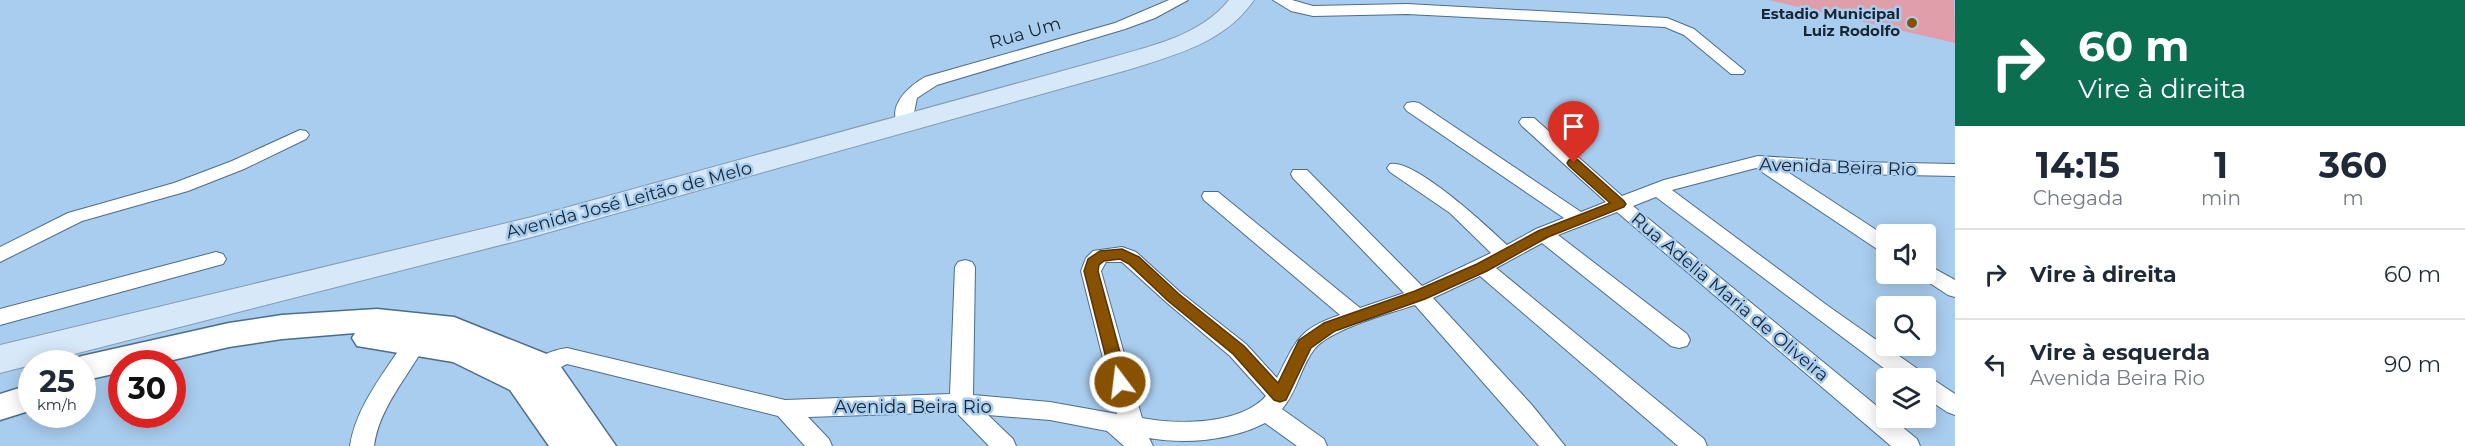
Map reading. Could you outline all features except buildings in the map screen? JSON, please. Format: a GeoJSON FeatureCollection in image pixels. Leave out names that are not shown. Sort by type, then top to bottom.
{"type":"FeatureCollection","features":[{"type":"Feature","properties":{"kind":"main road","name":"Avenida José Leitão de Melo"},"geometry":{"type":"LineString","coordinates":[[0,359],[532,227],[1171,48],[1208,30],[1242,0]]}},
{"type":"Feature","properties":{"kind":"street","name":"Rua Um"},"geometry":{"type":"LineString","coordinates":[[905,123],[903,106],[914,91],[931,81],[1120,26],[1150,15],[1180,0]]}},
{"type":"Feature","properties":{"kind":"street"},"geometry":{"type":"LineString","coordinates":[[1280,0],[1296,8],[1313,11],[1407,9],[1667,23],[1689,32],[1737,71]]}},
{"type":"Feature","properties":{"kind":"street"},"geometry":{"type":"LineString","coordinates":[[1413,107],[1580,220]]}},
{"type":"Feature","properties":{"kind":"street","name":"Rua Adelia Maria de Oliveira"},"geometry":{"type":"LineString","coordinates":[[1528,122],[1619,204],[1908,446]]}},
{"type":"Feature","properties":{"kind":"street"},"geometry":{"type":"LineString","coordinates":[[0,255],[75,217],[110,205],[181,187],[238,165],[300,135]]}},
{"type":"Feature","properties":{"kind":"street"},"geometry":{"type":"LineString","coordinates":[[1758,162],[1876,239]]}},
{"type":"Feature","properties":{"kind":"street","name":"Avenida Beira Rio"},"geometry":{"type":"LineString","coordinates":[[532,374],[567,356],[785,409],[962,403],[1050,411],[1129,431],[1222,428],[1241,424],[1274,403],[1305,344],[1329,327],[1420,295],[1482,267],[1543,234],[1658,189],[1758,162],[1854,168],[1955,170]]}},
{"type":"Feature","properties":{"kind":"street"},"geometry":{"type":"LineString","coordinates":[[1396,168],[1457,209],[1504,254]]}},
{"type":"Feature","properties":{"kind":"street"},"geometry":{"type":"LineString","coordinates":[[1300,174],[1420,295],[1508,391],[1553,446]]}},
{"type":"Feature","properties":{"kind":"street"},"geometry":{"type":"LineString","coordinates":[[1658,189],[1900,368]]}},
{"type":"Feature","properties":{"kind":"street"},"geometry":{"type":"LineString","coordinates":[[1211,196],[1356,317]]}},
{"type":"Feature","properties":{"kind":"street"},"geometry":{"type":"LineString","coordinates":[[1543,234],[1679,340]]}},
{"type":"Feature","properties":{"kind":"street"},"geometry":{"type":"LineString","coordinates":[[1129,431],[1091,271],[1093,263],[1100,256],[1122,254],[1134,260],[1173,297],[1238,350],[1274,403],[1315,446]]}},
{"type":"Feature","properties":{"kind":"street"},"geometry":{"type":"LineString","coordinates":[[0,317],[216,259]]}},
{"type":"Feature","properties":{"kind":"street"},"geometry":{"type":"LineString","coordinates":[[965,267],[962,403],[1004,446]]}},
{"type":"Feature","properties":{"kind":"street"},"geometry":{"type":"LineString","coordinates":[[1482,267],[1695,446]]}},
{"type":"Feature","properties":{"kind":"street"},"geometry":{"type":"LineString","coordinates":[[1936,278],[1955,290]]}},
{"type":"Feature","properties":{"kind":"street"},"geometry":{"type":"LineString","coordinates":[[96,366],[229,335],[282,327],[377,320],[454,329],[466,343],[532,374],[598,446]]}},
{"type":"Feature","properties":{"kind":"street"},"geometry":{"type":"LineString","coordinates":[[186,360],[236,349],[332,339],[375,338],[414,345],[466,343]]}},
{"type":"Feature","properties":{"kind":"street"},"geometry":{"type":"LineString","coordinates":[[362,446],[363,432],[414,345]]}},
{"type":"Feature","properties":{"kind":"street"},"geometry":{"type":"LineString","coordinates":[[532,374],[569,446]]}},
{"type":"Feature","properties":{"kind":"street"},"geometry":{"type":"LineString","coordinates":[[0,388],[18,384]]}},
{"type":"Feature","properties":{"kind":"street"},"geometry":{"type":"LineString","coordinates":[[1936,393],[1955,406]]}},
{"type":"Feature","properties":{"kind":"street"},"geometry":{"type":"LineString","coordinates":[[0,407],[18,402]]}},
{"type":"Feature","properties":{"kind":"street"},"geometry":{"type":"LineString","coordinates":[[785,409],[820,446]]}},
{"type":"Feature","properties":{"kind":"shaded area","name":"Estadio Municipal Luiz Rodolfo"},"geometry":{"type":"Polygon","coordinates":[[[1768,0],[1954,0],[1955,43],[1768,0]]]}},
{"type":"Feature","properties":{"kind":"place","name":"Estadio Municipal Luiz Rodolfo"},"geometry":{"type":"Point","coordinates":[1912,23]}},
{"type":"Feature","properties":{"kind":"route"},"geometry":{"type":"LineString","coordinates":[[1120,382],[1091,271],[1093,263],[1100,256],[1122,254],[1134,260],[1173,297],[1238,350],[1280,396],[1305,344],[1329,327],[1420,295],[1482,267],[1543,234],[1619,204],[1574,163]]}}]}
